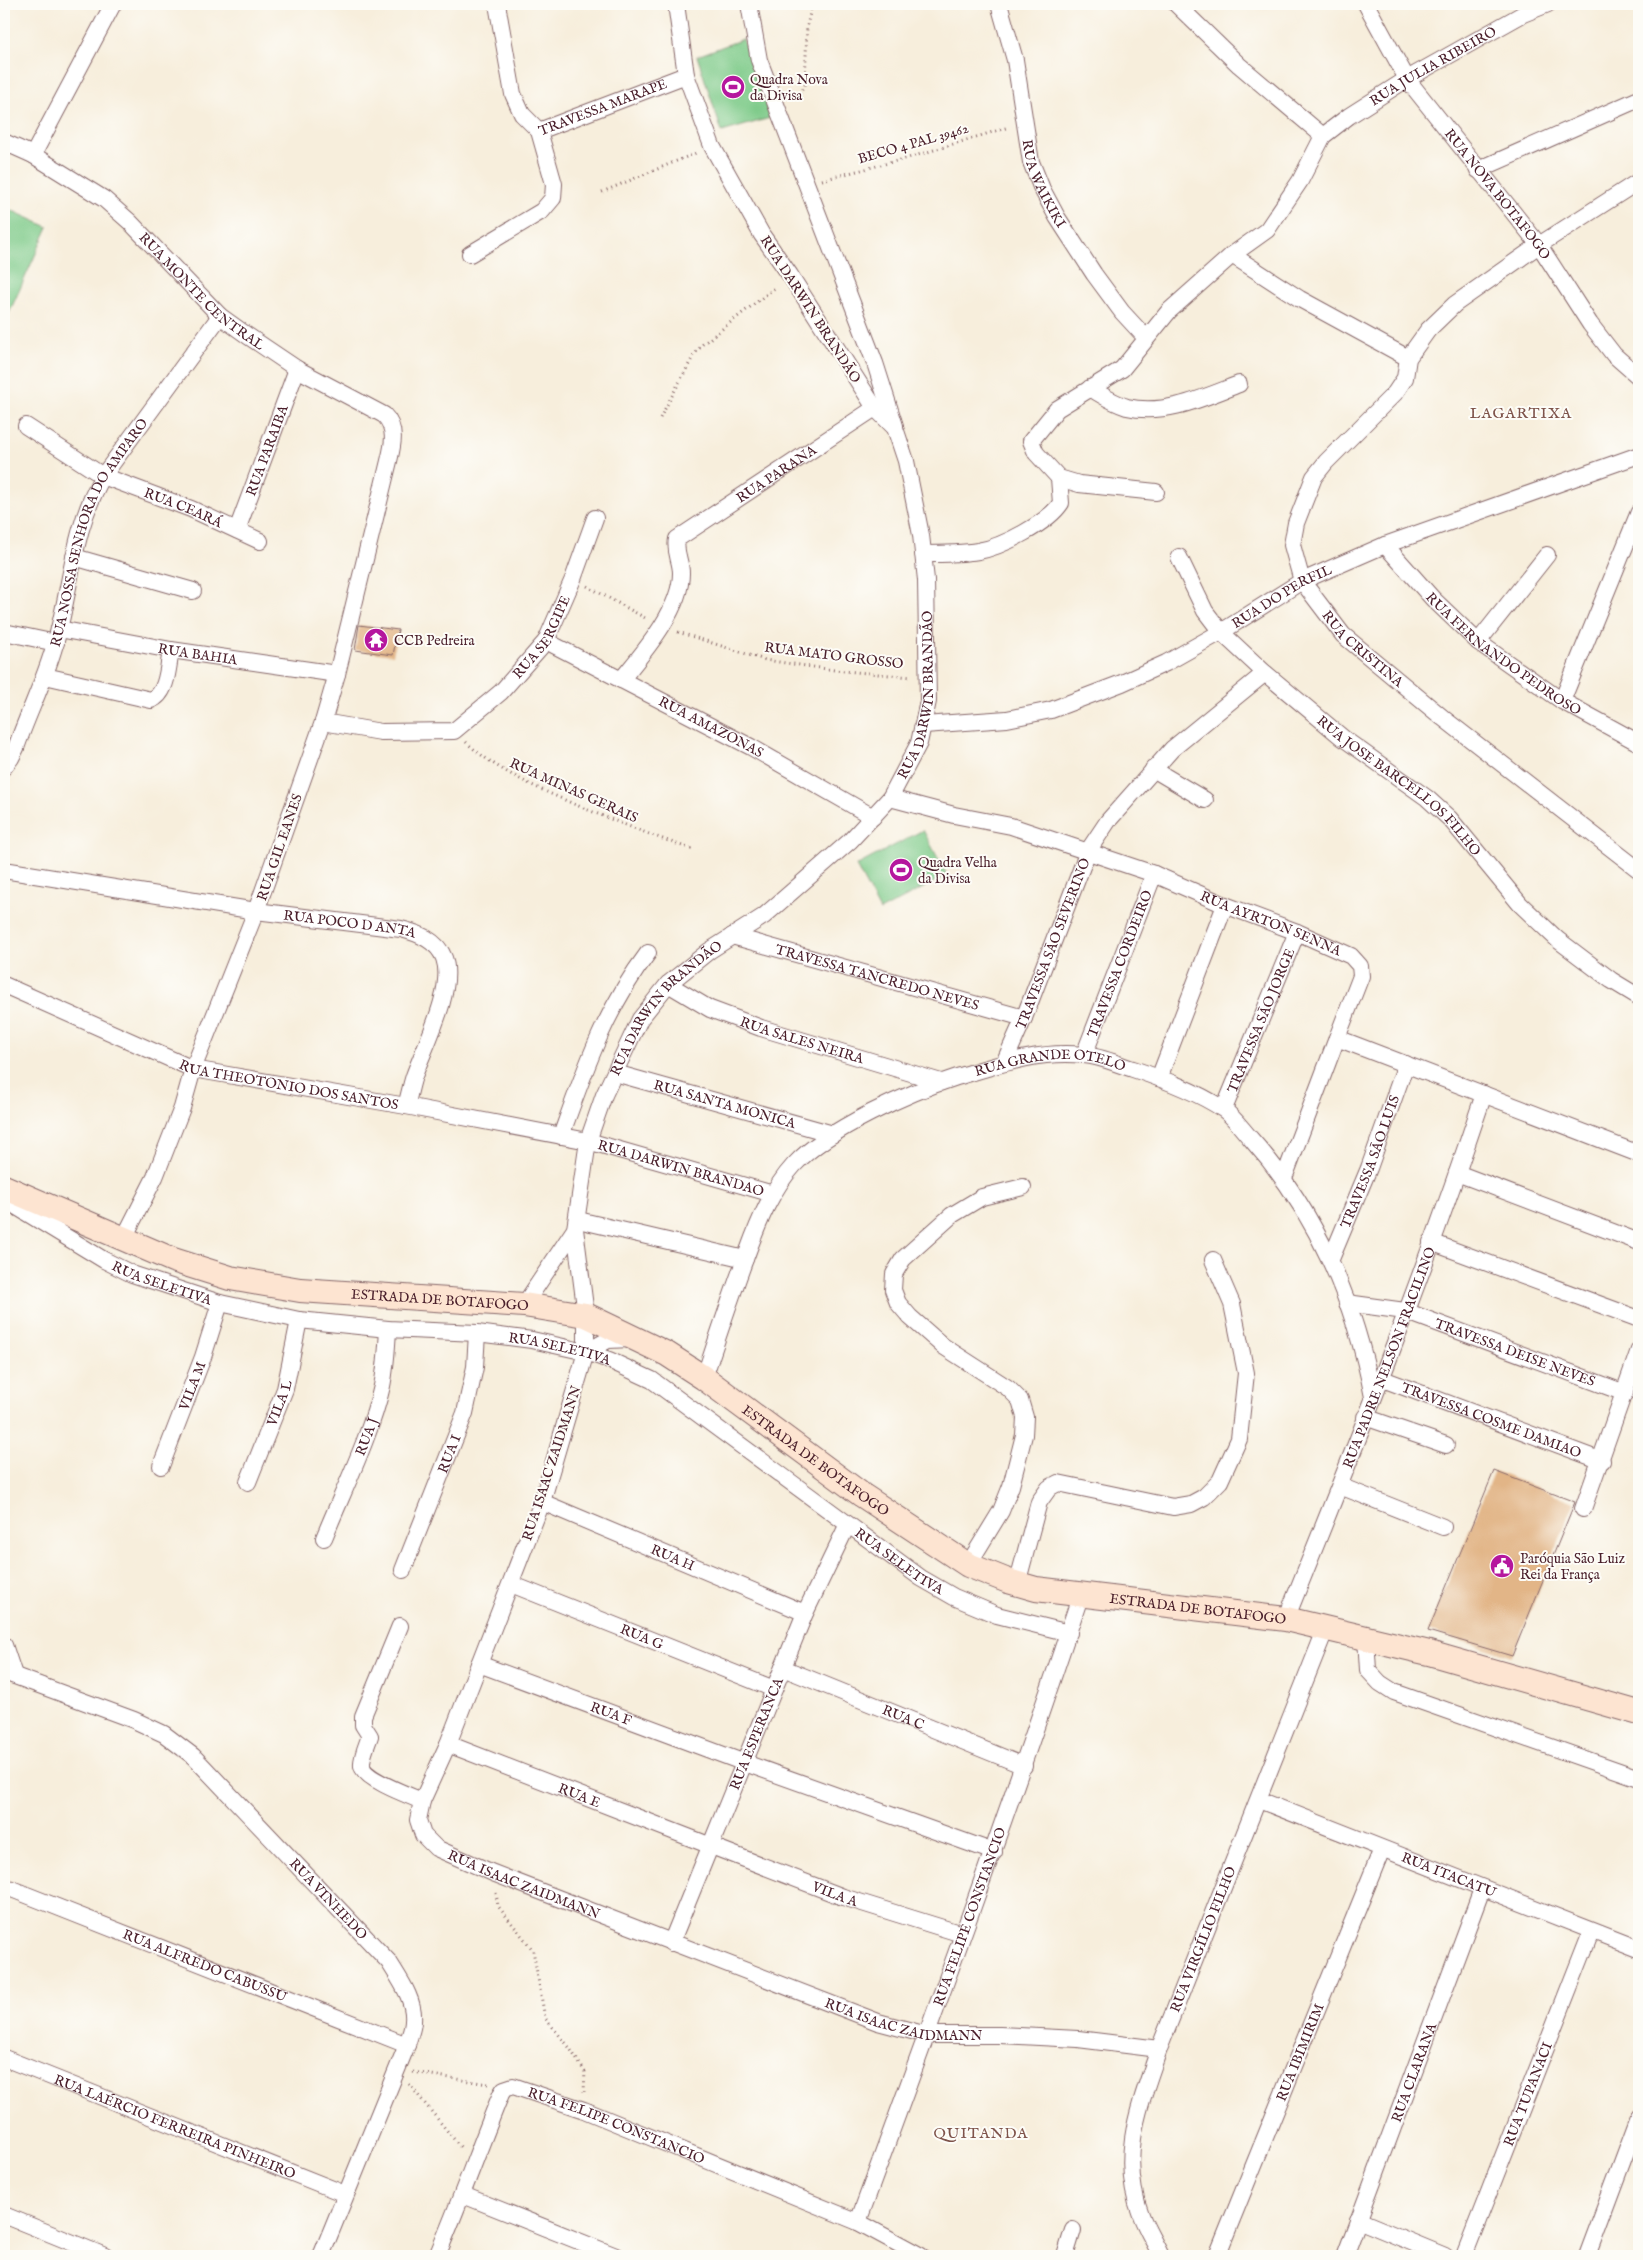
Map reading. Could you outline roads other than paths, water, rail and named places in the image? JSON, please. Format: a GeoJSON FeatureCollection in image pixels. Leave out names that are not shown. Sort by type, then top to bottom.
{"type":"FeatureCollection","features":[{"type":"Feature","properties":{"kind":"main road","name":"ESTRADA DE BOTAFOGO"},"geometry":{"type":"LineString","coordinates":[[4,1187],[123,1240],[173,1260],[230,1278],[300,1290],[524,1306],[586,1315],[667,1354],[704,1378],[862,1495],[968,1565],[1018,1584],[1082,1594],[1286,1618],[1429,1653],[1639,1713]]}},
{"type":"Feature","properties":{"kind":"street"},"geometry":{"type":"LineString","coordinates":[[33,155],[113,4]]}},
{"type":"Feature","properties":{"kind":"street"},"geometry":{"type":"LineString","coordinates":[[497,4],[513,94],[522,114],[539,131]]}},
{"type":"Feature","properties":{"kind":"street","name":"RUA DARWIN BRANDÃO"},"geometry":{"type":"LineString","coordinates":[[524,1306],[577,1225],[588,1141],[614,1073],[640,1018],[668,984],[732,936],[764,916],[850,841],[873,817],[890,798],[912,760],[924,725],[928,701],[928,620],[924,554],[913,493],[895,428],[875,408],[748,213],[712,146],[686,75],[676,4]]}},
{"type":"Feature","properties":{"kind":"street"},"geometry":{"type":"LineString","coordinates":[[749,4],[759,60],[875,363],[895,428]]}},
{"type":"Feature","properties":{"kind":"street","name":"RUA WAIKIKI"},"geometry":{"type":"LineString","coordinates":[[999,4],[1015,60],[1031,162],[1042,189],[1057,217],[1122,312],[1146,338]]}},
{"type":"Feature","properties":{"kind":"street"},"geometry":{"type":"LineString","coordinates":[[1156,492],[1079,484],[1059,478],[1033,450],[1031,441],[1057,409],[1122,369],[1169,310],[1232,255],[1255,240],[1276,218],[1300,180],[1323,136],[1239,65],[1176,4]]}},
{"type":"Feature","properties":{"kind":"street","name":"RUA NOVA BOTAFOGO"},"geometry":{"type":"LineString","coordinates":[[1366,4],[1407,79],[1539,245],[1602,340],[1614,355],[1639,377]]}},
{"type":"Feature","properties":{"kind":"street","name":"RUA JULIA RIBEIRO"},"geometry":{"type":"LineString","coordinates":[[1323,136],[1349,116],[1520,9],[1548,4]]}},
{"type":"Feature","properties":{"kind":"street","name":"TRAVESSA MARAPE"},"geometry":{"type":"LineString","coordinates":[[470,254],[542,211],[553,198],[554,184],[539,131],[686,75]]}},
{"type":"Feature","properties":{"kind":"street"},"geometry":{"type":"LineString","coordinates":[[1478,170],[1639,99]]}},
{"type":"Feature","properties":{"kind":"street","name":"RUA MONTE CENTRAL"},"geometry":{"type":"LineString","coordinates":[[4,142],[33,155],[104,199],[130,222],[220,316],[297,370],[384,414],[392,425],[393,441]]}},
{"type":"Feature","properties":{"kind":"street","name":"RUA CRISTINA"},"geometry":{"type":"LineString","coordinates":[[1639,180],[1539,245],[1455,304],[1428,330],[1408,358],[1405,378],[1395,393],[1326,462],[1314,477],[1296,523],[1292,545],[1302,581],[1343,635],[1450,724],[1639,870]]}},
{"type":"Feature","properties":{"kind":"street"},"geometry":{"type":"LineString","coordinates":[[1232,255],[1300,299],[1408,358]]}},
{"type":"Feature","properties":{"kind":"street","name":"RUA NOSSA SENHORA DO AMPARO"},"geometry":{"type":"LineString","coordinates":[[5,766],[16,748],[45,676],[57,636],[84,514],[103,476],[220,316]]}},
{"type":"Feature","properties":{"kind":"street","name":"RUA PARAIBA"},"geometry":{"type":"LineString","coordinates":[[237,530],[297,370]]}},
{"type":"Feature","properties":{"kind":"street"},"geometry":{"type":"LineString","coordinates":[[1090,388],[1110,401],[1128,407],[1151,408],[1185,404],[1239,384]]}},
{"type":"Feature","properties":{"kind":"street","name":"RUA PARANA"},"geometry":{"type":"LineString","coordinates":[[621,680],[662,626],[671,609],[681,574],[675,545],[677,539],[875,408]]}},
{"type":"Feature","properties":{"kind":"street","name":"RUA CEARÁ"},"geometry":{"type":"LineString","coordinates":[[26,426],[103,476],[191,509],[260,541]]}},
{"type":"Feature","properties":{"kind":"street","name":"RUA GIL EANES"},"geometry":{"type":"LineString","coordinates":[[123,1240],[158,1168],[182,1108],[193,1069],[256,911],[323,722],[337,674],[393,441]]}},
{"type":"Feature","properties":{"kind":"street","name":"RUA DO PERFIL"},"geometry":{"type":"LineString","coordinates":[[924,725],[1007,719],[1051,710],[1140,675],[1221,632],[1302,581],[1385,545],[1639,455]]}},
{"type":"Feature","properties":{"kind":"street"},"geometry":{"type":"LineString","coordinates":[[924,554],[980,551],[998,545],[1040,523],[1050,516],[1061,503],[1059,478]]}},
{"type":"Feature","properties":{"kind":"street"},"geometry":{"type":"LineString","coordinates":[[1562,700],[1639,512]]}},
{"type":"Feature","properties":{"kind":"street","name":"RUA SERGIPE"},"geometry":{"type":"LineString","coordinates":[[323,722],[381,732],[454,731],[501,692],[546,641],[573,579],[595,518]]}},
{"type":"Feature","properties":{"kind":"street","name":"RUA FERNANDO PEDROSO"},"geometry":{"type":"LineString","coordinates":[[1385,545],[1433,599],[1478,642],[1562,700],[1639,743]]}},
{"type":"Feature","properties":{"kind":"street"},"geometry":{"type":"LineString","coordinates":[[1478,642],[1547,555]]}},
{"type":"Feature","properties":{"kind":"street"},"geometry":{"type":"LineString","coordinates":[[74,557],[192,591]]}},
{"type":"Feature","properties":{"kind":"street","name":"RUA JOSE BARCELLOS FILHO"},"geometry":{"type":"LineString","coordinates":[[1179,557],[1205,611],[1221,632],[1343,738],[1428,798],[1450,819],[1520,904],[1558,940],[1611,980],[1639,997]]}},
{"type":"Feature","properties":{"kind":"street","name":"RUA BAHIA"},"geometry":{"type":"LineString","coordinates":[[4,632],[57,636],[171,650],[337,674]]}},
{"type":"Feature","properties":{"kind":"street","name":"RUA AMAZONAS"},"geometry":{"type":"LineString","coordinates":[[546,641],[788,768],[873,817]]}},
{"type":"Feature","properties":{"kind":"street"},"geometry":{"type":"LineString","coordinates":[[45,676],[151,700],[158,696],[163,689],[171,650]]}},
{"type":"Feature","properties":{"kind":"street","name":"TRAVESSA SĀO SEVERINO"},"geometry":{"type":"LineString","coordinates":[[1004,1063],[1024,1018],[1088,851],[1108,820],[1172,749],[1265,672]]}},
{"type":"Feature","properties":{"kind":"street"},"geometry":{"type":"LineString","coordinates":[[1153,769],[1205,800]]}},
{"type":"Feature","properties":{"kind":"street","name":"RUA AYRTON SENNA"},"geometry":{"type":"LineString","coordinates":[[890,798],[954,815],[1011,826],[1088,851],[1154,874],[1225,905],[1298,932],[1351,956],[1360,966],[1361,976],[1284,1178]]}},
{"type":"Feature","properties":{"kind":"street","name":"RUA POCO D ANTA"},"geometry":{"type":"LineString","coordinates":[[4,870],[256,911],[401,929],[417,933],[431,940],[444,957],[447,976],[439,1009],[413,1078],[406,1106]]}},
{"type":"Feature","properties":{"kind":"street","name":"TRAVESSA CORDEIRO"},"geometry":{"type":"LineString","coordinates":[[1084,1055],[1154,874]]}},
{"type":"Feature","properties":{"kind":"street"},"geometry":{"type":"LineString","coordinates":[[1159,1078],[1225,905]]}},
{"type":"Feature","properties":{"kind":"street","name":"TRAVESSA SĀO JORGE"},"geometry":{"type":"LineString","coordinates":[[1224,1110],[1298,932]]}},
{"type":"Feature","properties":{"kind":"street","name":"TRAVESSA TANCREDO NEVES"},"geometry":{"type":"LineString","coordinates":[[732,936],[1024,1018]]}},
{"type":"Feature","properties":{"kind":"street"},"geometry":{"type":"LineString","coordinates":[[561,1136],[584,1074],[614,1004],[630,977],[648,953]]}},
{"type":"Feature","properties":{"kind":"street","name":"RUA SALES NEIRA"},"geometry":{"type":"LineString","coordinates":[[668,984],[710,1009],[761,1028],[941,1082]]}},
{"type":"Feature","properties":{"kind":"street","name":"RUA THEOTONIO DOS SANTOS"},"geometry":{"type":"LineString","coordinates":[[4,985],[193,1069],[406,1106],[588,1141]]}},
{"type":"Feature","properties":{"kind":"street"},"geometry":{"type":"LineString","coordinates":[[1337,1038],[1635,1153]]}},
{"type":"Feature","properties":{"kind":"street","name":"RUA GRANDE OTELO"},"geometry":{"type":"LineString","coordinates":[[704,1378],[745,1258],[773,1194],[794,1164],[834,1134],[912,1093],[941,1082],[1004,1063],[1046,1055],[1084,1055],[1159,1078],[1224,1110],[1284,1178],[1331,1259],[1361,1343],[1373,1397]]}},
{"type":"Feature","properties":{"kind":"street","name":"TRAVESSA SĀO LUIS"},"geometry":{"type":"LineString","coordinates":[[1331,1259],[1369,1168],[1406,1064]]}},
{"type":"Feature","properties":{"kind":"street","name":"RUA SANTA MONICA"},"geometry":{"type":"LineString","coordinates":[[614,1073],[834,1134]]}},
{"type":"Feature","properties":{"kind":"street","name":"RUA PADRE NELSON FRACILINO"},"geometry":{"type":"LineString","coordinates":[[1286,1618],[1340,1486],[1457,1173],[1484,1094]]}},
{"type":"Feature","properties":{"kind":"street","name":"RUA DARWIN BRANDAO"},"geometry":{"type":"LineString","coordinates":[[588,1141],[773,1194]]}},
{"type":"Feature","properties":{"kind":"street"},"geometry":{"type":"LineString","coordinates":[[1457,1173],[1639,1242]]}},
{"type":"Feature","properties":{"kind":"street"},"geometry":{"type":"LineString","coordinates":[[968,1565],[1001,1511],[1011,1486],[1024,1435],[1025,1417],[1020,1400],[1008,1388],[943,1346],[898,1304],[893,1290],[894,1274],[903,1258],[952,1215],[982,1197],[1023,1187]]}},
{"type":"Feature","properties":{"kind":"street","name":"RUA SELETIVA"},"geometry":{"type":"LineString","coordinates":[[4,1191],[17,1207],[104,1260],[132,1274],[220,1303],[299,1320],[388,1329],[477,1333],[532,1340],[586,1352],[609,1360],[652,1380],[847,1526],[921,1578],[954,1597],[997,1615],[1069,1633]]}},
{"type":"Feature","properties":{"kind":"street"},"geometry":{"type":"LineString","coordinates":[[586,1315],[577,1225],[745,1258]]}},
{"type":"Feature","properties":{"kind":"street"},"geometry":{"type":"LineString","coordinates":[[1431,1242],[1639,1319]]}},
{"type":"Feature","properties":{"kind":"street"},"geometry":{"type":"LineString","coordinates":[[1018,1584],[1039,1502],[1049,1488],[1058,1483],[1173,1507],[1191,1504],[1204,1497],[1220,1481],[1239,1438],[1246,1373],[1232,1304],[1213,1260]]}},
{"type":"Feature","properties":{"kind":"street","name":"VILA M"},"geometry":{"type":"LineString","coordinates":[[161,1466],[203,1357],[220,1303]]}},
{"type":"Feature","properties":{"kind":"street","name":"TRAVESSA DEISE NEVES"},"geometry":{"type":"LineString","coordinates":[[1346,1303],[1405,1311],[1625,1393]]}},
{"type":"Feature","properties":{"kind":"street","name":"RUA ISAAC ZAIDMANN"},"geometry":{"type":"LineString","coordinates":[[586,1315],[586,1352],[542,1502],[448,1744],[422,1802],[418,1820],[423,1835],[436,1848],[493,1873],[878,2022],[927,2035],[1000,2035],[1078,2039],[1159,2049]]}},
{"type":"Feature","properties":{"kind":"street","name":"VILA L"},"geometry":{"type":"LineString","coordinates":[[248,1482],[289,1378],[299,1320]]}},
{"type":"Feature","properties":{"kind":"street","name":"RUA J"},"geometry":{"type":"LineString","coordinates":[[324,1538],[371,1422],[382,1388],[388,1329]]}},
{"type":"Feature","properties":{"kind":"street","name":"RUA I"},"geometry":{"type":"LineString","coordinates":[[403,1570],[465,1413],[475,1367],[477,1333]]}},
{"type":"Feature","properties":{"kind":"street"},"geometry":{"type":"LineString","coordinates":[[586,1352],[608,1340],[636,1339]]}},
{"type":"Feature","properties":{"kind":"street"},"geometry":{"type":"LineString","coordinates":[[1583,1509],[1602,1461],[1639,1350]]}},
{"type":"Feature","properties":{"kind":"street","name":"TRAVESSA COSME DAMIAO"},"geometry":{"type":"LineString","coordinates":[[1380,1378],[1602,1461]]}},
{"type":"Feature","properties":{"kind":"street"},"geometry":{"type":"LineString","coordinates":[[1365,1417],[1446,1445]]}},
{"type":"Feature","properties":{"kind":"street"},"geometry":{"type":"LineString","coordinates":[[1340,1486],[1443,1527]]}},
{"type":"Feature","properties":{"kind":"street","name":"RUA H"},"geometry":{"type":"LineString","coordinates":[[542,1502],[805,1613]]}},
{"type":"Feature","properties":{"kind":"street","name":"RUA ESPERANCA"},"geometry":{"type":"LineString","coordinates":[[671,1943],[805,1613],[847,1526]]}},
{"type":"Feature","properties":{"kind":"street","name":"RUA G"},"geometry":{"type":"LineString","coordinates":[[511,1584],[774,1689]]}},
{"type":"Feature","properties":{"kind":"street","name":"RUA FELIPE CONSTANCIO"},"geometry":{"type":"LineString","coordinates":[[463,2195],[473,2162],[501,2094],[507,2087],[518,2087],[584,2110],[858,2222],[962,1934],[994,1852],[1082,1594]]}},
{"type":"Feature","properties":{"kind":"street"},"geometry":{"type":"LineString","coordinates":[[400,1626],[363,1716],[362,1725],[370,1736],[362,1765],[364,1771],[373,1779],[422,1802]]}},
{"type":"Feature","properties":{"kind":"street","name":"RUA VIRGÍLIO FILHO"},"geometry":{"type":"LineString","coordinates":[[1162,2256],[1141,2215],[1132,2179],[1131,2144],[1139,2106],[1159,2049],[1326,1628]]}},
{"type":"Feature","properties":{"kind":"street"},"geometry":{"type":"LineString","coordinates":[[1366,1638],[1368,1670],[1380,1683],[1394,1692],[1639,1778]]}},
{"type":"Feature","properties":{"kind":"street"},"geometry":{"type":"LineString","coordinates":[[4,1645],[9,1674]]}},
{"type":"Feature","properties":{"kind":"street","name":"RUA F"},"geometry":{"type":"LineString","coordinates":[[479,1664],[744,1763],[994,1852]]}},
{"type":"Feature","properties":{"kind":"street","name":"RUA C"},"geometry":{"type":"LineString","coordinates":[[782,1668],[1024,1766]]}},
{"type":"Feature","properties":{"kind":"street","name":"RUA VINHEDO"},"geometry":{"type":"LineString","coordinates":[[9,1674],[134,1720],[164,1734],[193,1756],[389,1962],[402,1983],[412,2004],[413,2022],[407,2045],[321,2256]]}},
{"type":"Feature","properties":{"kind":"street","name":"RUA E"},"geometry":{"type":"LineString","coordinates":[[448,1744],[712,1845]]}},
{"type":"Feature","properties":{"kind":"street","name":"RUA ITACATU"},"geometry":{"type":"LineString","coordinates":[[1259,1800],[1591,1932],[1639,1949]]}},
{"type":"Feature","properties":{"kind":"street","name":"VILA A"},"geometry":{"type":"LineString","coordinates":[[712,1845],[843,1897],[962,1934]]}},
{"type":"Feature","properties":{"kind":"street","name":"RUA IBIMIRIM"},"geometry":{"type":"LineString","coordinates":[[1217,2256],[1382,1849]]}},
{"type":"Feature","properties":{"kind":"street","name":"RUA ALFREDO CABUSSU"},"geometry":{"type":"LineString","coordinates":[[4,1886],[407,2045]]}},
{"type":"Feature","properties":{"kind":"street","name":"RUA CLARANA"},"geometry":{"type":"LineString","coordinates":[[1345,2256],[1482,1888]]}},
{"type":"Feature","properties":{"kind":"street","name":"RUA TUPANACI"},"geometry":{"type":"LineString","coordinates":[[1464,2256],[1591,1932]]}},
{"type":"Feature","properties":{"kind":"street","name":"RUA LAÉRCIO FERREIRA PINHEIRO"},"geometry":{"type":"LineString","coordinates":[[4,2058],[345,2194]]}},
{"type":"Feature","properties":{"kind":"street"},"geometry":{"type":"LineString","coordinates":[[1587,2256],[1639,2117]]}},
{"type":"Feature","properties":{"kind":"street"},"geometry":{"type":"LineString","coordinates":[[437,2256],[463,2195],[616,2256]]}},
{"type":"Feature","properties":{"kind":"street"},"geometry":{"type":"LineString","coordinates":[[4,2215],[105,2256]]}},
{"type":"Feature","properties":{"kind":"street"},"geometry":{"type":"LineString","coordinates":[[1358,2220],[1445,2256]]}},
{"type":"Feature","properties":{"kind":"street"},"geometry":{"type":"LineString","coordinates":[[858,2222],[921,2256]]}},
{"type":"Feature","properties":{"kind":"street"},"geometry":{"type":"LineString","coordinates":[[1065,2256],[1073,2230]]}},
{"type":"Feature","properties":{"kind":"place","name":"Quadra Nova da Divisa"},"geometry":{"type":"Point","coordinates":[733,87]}},
{"type":"Feature","properties":{"kind":"place","name":"CCB Pedreira"},"geometry":{"type":"Point","coordinates":[376,640]}},
{"type":"Feature","properties":{"kind":"place","name":"Quadra Velha da Divisa"},"geometry":{"type":"Point","coordinates":[901,870]}},
{"type":"Feature","properties":{"kind":"place","name":"Paróquia São Luiz Rei da França"},"geometry":{"type":"Point","coordinates":[1502,1566]}},
{"type":"Feature","properties":{"kind":"district","name":"LAGARTIXA"},"geometry":{"type":"Point","coordinates":[1521,413]}},
{"type":"Feature","properties":{"kind":"district","name":"QUITANDA"},"geometry":{"type":"Point","coordinates":[981,2133]}}]}
